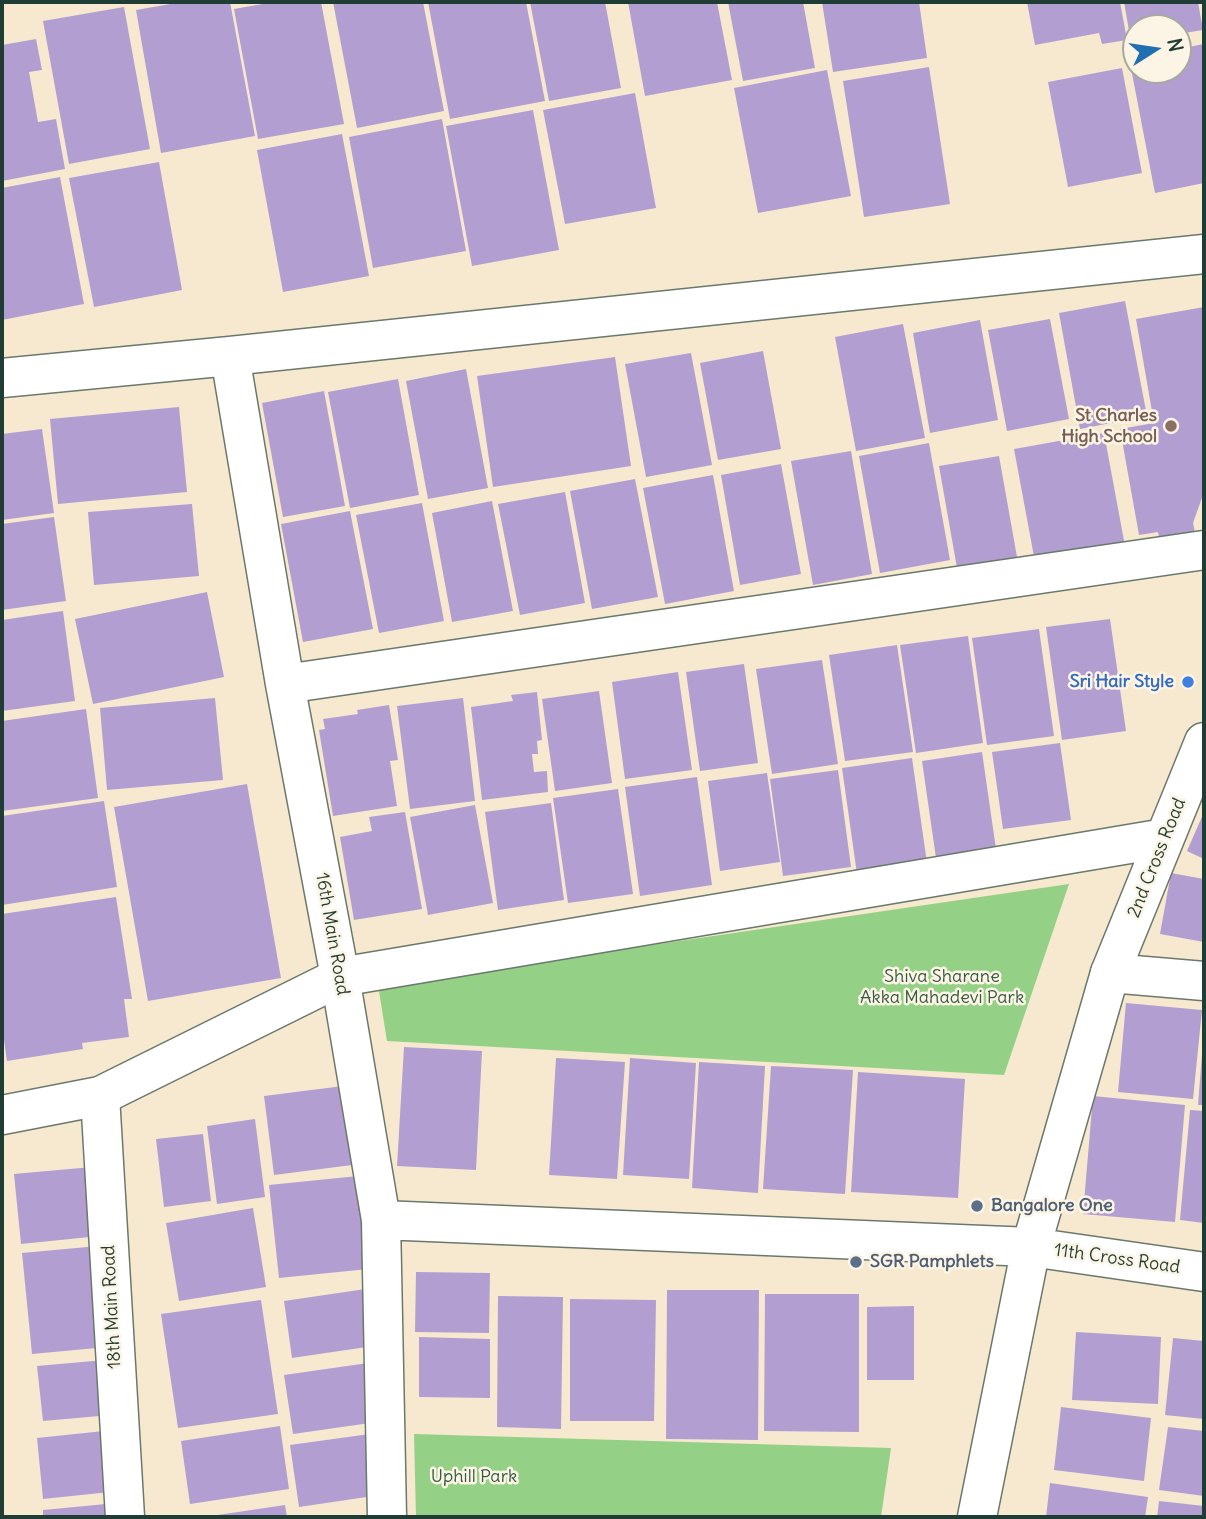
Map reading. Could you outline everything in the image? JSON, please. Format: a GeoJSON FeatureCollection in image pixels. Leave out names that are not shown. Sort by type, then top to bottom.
{"type":"FeatureCollection","features":[{"type":"Feature","properties":{"kind":"street"},"geometry":{"type":"LineString","coordinates":[[2,378],[1204,254]]}},
{"type":"Feature","properties":{"kind":"street","name":"16th Main Road"},"geometry":{"type":"LineString","coordinates":[[230,356],[285,684],[340,977],[381,1220],[387,1517]]}},
{"type":"Feature","properties":{"kind":"street"},"geometry":{"type":"LineString","coordinates":[[285,684],[1204,550]]}},
{"type":"Feature","properties":{"kind":"street","name":"2nd Cross Road"},"geometry":{"type":"LineString","coordinates":[[977,1517],[1031,1247],[1110,973],[1204,746]]}},
{"type":"Feature","properties":{"kind":"street"},"geometry":{"type":"LineString","coordinates":[[2,1115],[100,1096],[340,977],[1165,838]]}},
{"type":"Feature","properties":{"kind":"street"},"geometry":{"type":"LineString","coordinates":[[1110,973],[1204,981]]}},
{"type":"Feature","properties":{"kind":"street","name":"18th Main Road"},"geometry":{"type":"LineString","coordinates":[[100,1096],[125,1517]]}},
{"type":"Feature","properties":{"kind":"street","name":"11th Cross Road"},"geometry":{"type":"LineString","coordinates":[[381,1220],[1031,1247],[1204,1272]]}},
{"type":"Feature","properties":{"kind":"green space","name":"Shiva Sharane Akka Mahadevi Park"},"geometry":{"type":"Polygon","coordinates":[[[1069,884],[1004,1075],[387,1041],[378,985],[1069,884]]]}},
{"type":"Feature","properties":{"kind":"green space","name":"Uphill Park"},"geometry":{"type":"Polygon","coordinates":[[[414,1434],[891,1448],[881,1517],[416,1517],[414,1434]]]}},
{"type":"Feature","properties":{"kind":"building"},"geometry":{"type":"Polygon","coordinates":[[[182,2],[230,2],[255,136],[161,153],[136,10],[182,2]]]}},
{"type":"Feature","properties":{"kind":"building"},"geometry":{"type":"Polygon","coordinates":[[[274,2],[321,2],[344,124],[258,139],[234,9],[274,2]]]}},
{"type":"Feature","properties":{"kind":"building"},"geometry":{"type":"Polygon","coordinates":[[[333,2],[423,2],[444,111],[357,128],[333,2]]]}},
{"type":"Feature","properties":{"kind":"building"},"geometry":{"type":"Polygon","coordinates":[[[428,2],[526,2],[545,101],[450,119],[428,2]]]}},
{"type":"Feature","properties":{"kind":"building"},"geometry":{"type":"Polygon","coordinates":[[[530,2],[605,2],[621,88],[549,101],[530,2]]]}},
{"type":"Feature","properties":{"kind":"building"},"geometry":{"type":"Polygon","coordinates":[[[628,2],[717,2],[732,80],[645,96],[628,2]]]}},
{"type":"Feature","properties":{"kind":"building"},"geometry":{"type":"Polygon","coordinates":[[[728,2],[803,2],[815,68],[743,81],[728,2]]]}},
{"type":"Feature","properties":{"kind":"building"},"geometry":{"type":"Polygon","coordinates":[[[822,2],[919,2],[927,58],[833,72],[822,2]]]}},
{"type":"Feature","properties":{"kind":"building"},"geometry":{"type":"Polygon","coordinates":[[[1027,2],[1120,2],[1122,41],[1102,44],[1099,33],[1035,45],[1027,2]]]}},
{"type":"Feature","properties":{"kind":"building"},"geometry":{"type":"Polygon","coordinates":[[[1124,2],[1198,2],[1203,30],[1192,32],[1192,14],[1126,14],[1124,2]]]}},
{"type":"Feature","properties":{"kind":"building"},"geometry":{"type":"Polygon","coordinates":[[[124,7],[150,149],[69,164],[43,21],[124,7]]]}},
{"type":"Feature","properties":{"kind":"building"},"geometry":{"type":"Polygon","coordinates":[[[36,39],[42,70],[29,72],[38,122],[56,119],[65,169],[2,181],[2,45],[36,39]]]}},
{"type":"Feature","properties":{"kind":"building"},"geometry":{"type":"Polygon","coordinates":[[[1204,44],[1204,183],[1155,193],[1134,84],[1192,84],[1192,46],[1204,44]]]}},
{"type":"Feature","properties":{"kind":"building"},"geometry":{"type":"Polygon","coordinates":[[[929,67],[950,204],[864,217],[843,81],[929,67]]]}},
{"type":"Feature","properties":{"kind":"building"},"geometry":{"type":"Polygon","coordinates":[[[1122,68],[1122,84],[1125,84],[1142,173],[1068,187],[1048,82],[1122,68]]]}},
{"type":"Feature","properties":{"kind":"building"},"geometry":{"type":"Polygon","coordinates":[[[827,70],[851,196],[758,213],[734,88],[827,70]]]}},
{"type":"Feature","properties":{"kind":"building"},"geometry":{"type":"Polygon","coordinates":[[[635,93],[656,208],[565,224],[543,110],[635,93]]]}},
{"type":"Feature","properties":{"kind":"building"},"geometry":{"type":"Polygon","coordinates":[[[533,110],[559,250],[472,266],[446,126],[533,110]]]}},
{"type":"Feature","properties":{"kind":"building"},"geometry":{"type":"Polygon","coordinates":[[[442,119],[466,251],[373,268],[349,137],[442,119]]]}},
{"type":"Feature","properties":{"kind":"building"},"geometry":{"type":"Polygon","coordinates":[[[342,134],[369,276],[283,292],[257,150],[342,134]]]}},
{"type":"Feature","properties":{"kind":"building"},"geometry":{"type":"Polygon","coordinates":[[[159,162],[182,290],[94,307],[69,178],[159,162]]]}},
{"type":"Feature","properties":{"kind":"building"},"geometry":{"type":"Polygon","coordinates":[[[60,177],[84,304],[2,320],[2,188],[60,177]]]}},
{"type":"Feature","properties":{"kind":"building"},"geometry":{"type":"Polygon","coordinates":[[[1125,301],[1147,416],[1080,429],[1059,313],[1125,301]]]}},
{"type":"Feature","properties":{"kind":"building","name":"St Charles High School"},"geometry":{"type":"Polygon","coordinates":[[[1204,307],[1204,492],[1193,523],[1197,542],[1161,549],[1158,532],[1139,535],[1120,429],[1154,423],[1136,319],[1204,307]]]}},
{"type":"Feature","properties":{"kind":"building"},"geometry":{"type":"Polygon","coordinates":[[[1050,319],[1069,419],[1007,431],[988,330],[1050,319]]]}},
{"type":"Feature","properties":{"kind":"building"},"geometry":{"type":"Polygon","coordinates":[[[980,320],[998,420],[930,433],[913,333],[980,320]]]}},
{"type":"Feature","properties":{"kind":"building"},"geometry":{"type":"Polygon","coordinates":[[[903,324],[925,438],[856,451],[835,337],[903,324]]]}},
{"type":"Feature","properties":{"kind":"building"},"geometry":{"type":"Polygon","coordinates":[[[763,351],[781,449],[718,460],[700,363],[763,351]]]}},
{"type":"Feature","properties":{"kind":"building"},"geometry":{"type":"Polygon","coordinates":[[[691,353],[712,465],[646,477],[625,364],[691,353]]]}},
{"type":"Feature","properties":{"kind":"building"},"geometry":{"type":"Polygon","coordinates":[[[615,357],[631,466],[493,487],[477,376],[615,357]]]}},
{"type":"Feature","properties":{"kind":"building"},"geometry":{"type":"Polygon","coordinates":[[[466,369],[488,488],[428,499],[406,381],[466,369]]]}},
{"type":"Feature","properties":{"kind":"building"},"geometry":{"type":"Polygon","coordinates":[[[398,379],[419,495],[350,508],[328,392],[398,379]]]}},
{"type":"Feature","properties":{"kind":"building"},"geometry":{"type":"Polygon","coordinates":[[[324,391],[345,506],[283,517],[262,403],[324,391]]]}},
{"type":"Feature","properties":{"kind":"building"},"geometry":{"type":"Polygon","coordinates":[[[179,407],[187,492],[58,504],[50,419],[179,407]]]}},
{"type":"Feature","properties":{"kind":"building"},"geometry":{"type":"Polygon","coordinates":[[[42,429],[54,513],[2,520],[2,434],[42,429]]]}},
{"type":"Feature","properties":{"kind":"building"},"geometry":{"type":"Polygon","coordinates":[[[1104,433],[1125,546],[1035,562],[1014,449],[1104,433]]]}},
{"type":"Feature","properties":{"kind":"building"},"geometry":{"type":"Polygon","coordinates":[[[929,443],[950,560],[880,573],[859,456],[929,443]]]}},
{"type":"Feature","properties":{"kind":"building"},"geometry":{"type":"Polygon","coordinates":[[[851,451],[872,574],[813,585],[791,461],[851,451]]]}},
{"type":"Feature","properties":{"kind":"building"},"geometry":{"type":"Polygon","coordinates":[[[999,456],[1017,557],[957,568],[939,466],[999,456]]]}},
{"type":"Feature","properties":{"kind":"building"},"geometry":{"type":"Polygon","coordinates":[[[781,464],[801,574],[740,585],[721,475],[781,464]]]}},
{"type":"Feature","properties":{"kind":"building"},"geometry":{"type":"Polygon","coordinates":[[[713,475],[734,591],[665,604],[643,488],[713,475]]]}},
{"type":"Feature","properties":{"kind":"building"},"geometry":{"type":"Polygon","coordinates":[[[635,479],[658,597],[592,609],[570,491],[635,479]]]}},
{"type":"Feature","properties":{"kind":"building"},"geometry":{"type":"Polygon","coordinates":[[[565,492],[585,603],[520,615],[498,504],[565,492]]]}},
{"type":"Feature","properties":{"kind":"building"},"geometry":{"type":"Polygon","coordinates":[[[492,501],[513,611],[452,622],[432,513],[492,501]]]}},
{"type":"Feature","properties":{"kind":"building"},"geometry":{"type":"Polygon","coordinates":[[[422,503],[444,621],[379,633],[356,515],[422,503]]]}},
{"type":"Feature","properties":{"kind":"building"},"geometry":{"type":"Polygon","coordinates":[[[192,504],[199,576],[94,585],[88,512],[192,504]]]}},
{"type":"Feature","properties":{"kind":"building"},"geometry":{"type":"Polygon","coordinates":[[[350,511],[373,629],[303,642],[281,524],[350,511]]]}},
{"type":"Feature","properties":{"kind":"building"},"geometry":{"type":"Polygon","coordinates":[[[54,517],[66,601],[2,610],[2,524],[54,517]]]}},
{"type":"Feature","properties":{"kind":"building"},"geometry":{"type":"Polygon","coordinates":[[[207,592],[224,677],[93,704],[75,619],[207,592]]]}},
{"type":"Feature","properties":{"kind":"building"},"geometry":{"type":"Polygon","coordinates":[[[63,611],[75,701],[2,711],[2,620],[63,611]]]}},
{"type":"Feature","properties":{"kind":"building"},"geometry":{"type":"Polygon","coordinates":[[[1110,619],[1126,731],[1062,740],[1046,627],[1110,619]]]}},
{"type":"Feature","properties":{"kind":"building"},"geometry":{"type":"Polygon","coordinates":[[[1039,629],[1054,736],[987,745],[972,638],[1039,629]]]}},
{"type":"Feature","properties":{"kind":"building"},"geometry":{"type":"Polygon","coordinates":[[[968,636],[983,743],[916,753],[900,645],[968,636]]]}},
{"type":"Feature","properties":{"kind":"building"},"geometry":{"type":"Polygon","coordinates":[[[897,645],[913,752],[845,761],[829,655],[897,645]]]}},
{"type":"Feature","properties":{"kind":"building"},"geometry":{"type":"Polygon","coordinates":[[[822,660],[838,764],[772,774],[756,669],[822,660]]]}},
{"type":"Feature","properties":{"kind":"building"},"geometry":{"type":"Polygon","coordinates":[[[744,664],[758,763],[700,771],[686,672],[744,664]]]}},
{"type":"Feature","properties":{"kind":"building"},"geometry":{"type":"Polygon","coordinates":[[[678,672],[692,770],[625,779],[612,682],[678,672]]]}},
{"type":"Feature","properties":{"kind":"building"},"geometry":{"type":"Polygon","coordinates":[[[599,691],[612,783],[555,791],[542,699],[599,691]]]}},
{"type":"Feature","properties":{"kind":"building"},"geometry":{"type":"Polygon","coordinates":[[[537,692],[542,740],[537,741],[538,754],[532,754],[534,772],[547,771],[548,792],[482,800],[471,707],[513,701],[511,695],[537,692]]]}},
{"type":"Feature","properties":{"kind":"building"},"geometry":{"type":"Polygon","coordinates":[[[215,698],[223,780],[107,790],[100,708],[215,698]]]}},
{"type":"Feature","properties":{"kind":"building"},"geometry":{"type":"Polygon","coordinates":[[[463,698],[475,801],[410,809],[397,706],[463,698]]]}},
{"type":"Feature","properties":{"kind":"building"},"geometry":{"type":"Polygon","coordinates":[[[389,705],[398,760],[390,761],[397,806],[333,816],[319,730],[325,729],[323,719],[358,714],[357,710],[389,705]]]}},
{"type":"Feature","properties":{"kind":"building"},"geometry":{"type":"Polygon","coordinates":[[[86,709],[98,798],[2,811],[2,721],[86,709]]]}},
{"type":"Feature","properties":{"kind":"building"},"geometry":{"type":"Polygon","coordinates":[[[1060,743],[1071,820],[1003,829],[992,752],[1060,743]]]}},
{"type":"Feature","properties":{"kind":"building"},"geometry":{"type":"Polygon","coordinates":[[[982,752],[997,856],[937,865],[922,761],[982,752]]]}},
{"type":"Feature","properties":{"kind":"building"},"geometry":{"type":"Polygon","coordinates":[[[912,758],[927,863],[857,874],[842,768],[912,758]]]}},
{"type":"Feature","properties":{"kind":"building"},"geometry":{"type":"Polygon","coordinates":[[[838,770],[851,867],[783,876],[770,779],[838,770]]]}},
{"type":"Feature","properties":{"kind":"building"},"geometry":{"type":"Polygon","coordinates":[[[767,773],[780,862],[720,871],[708,781],[767,773]]]}},
{"type":"Feature","properties":{"kind":"building"},"geometry":{"type":"Polygon","coordinates":[[[697,777],[712,885],[640,896],[625,787],[697,777]]]}},
{"type":"Feature","properties":{"kind":"building"},"geometry":{"type":"Polygon","coordinates":[[[247,784],[281,978],[148,1001],[114,807],[247,784]]]}},
{"type":"Feature","properties":{"kind":"building"},"geometry":{"type":"Polygon","coordinates":[[[618,789],[633,894],[568,903],[553,798],[618,789]]]}},
{"type":"Feature","properties":{"kind":"building"},"geometry":{"type":"Polygon","coordinates":[[[104,801],[117,887],[2,905],[2,816],[104,801]]]}},
{"type":"Feature","properties":{"kind":"building"},"geometry":{"type":"Polygon","coordinates":[[[551,803],[564,900],[498,910],[485,812],[551,803]]]}},
{"type":"Feature","properties":{"kind":"building"},"geometry":{"type":"Polygon","coordinates":[[[475,805],[493,903],[428,915],[410,817],[475,805]]]}},
{"type":"Feature","properties":{"kind":"building"},"geometry":{"type":"Polygon","coordinates":[[[405,812],[422,909],[354,920],[340,837],[372,831],[369,817],[405,812]]]}},
{"type":"Feature","properties":{"kind":"building"},"geometry":{"type":"Polygon","coordinates":[[[1204,812],[1204,859],[1187,851],[1204,812]]]}},
{"type":"Feature","properties":{"kind":"building"},"geometry":{"type":"Polygon","coordinates":[[[1171,873],[1204,879],[1204,942],[1160,934],[1171,873]]]}},
{"type":"Feature","properties":{"kind":"building"},"geometry":{"type":"Polygon","coordinates":[[[116,897],[132,999],[124,999],[129,1037],[82,1043],[83,1049],[7,1061],[2,1026],[2,914],[116,897]]]}},
{"type":"Feature","properties":{"kind":"building"},"geometry":{"type":"Polygon","coordinates":[[[1126,1003],[1202,1010],[1193,1099],[1118,1092],[1126,1003]]]}},
{"type":"Feature","properties":{"kind":"building"},"geometry":{"type":"Polygon","coordinates":[[[404,1047],[482,1051],[476,1170],[397,1166],[404,1047]]]}},
{"type":"Feature","properties":{"kind":"building"},"geometry":{"type":"Polygon","coordinates":[[[1202,1054],[1204,1105],[1198,1105],[1202,1054]]]}},
{"type":"Feature","properties":{"kind":"building"},"geometry":{"type":"Polygon","coordinates":[[[556,1058],[625,1062],[617,1179],[549,1175],[556,1058]]]}},
{"type":"Feature","properties":{"kind":"building"},"geometry":{"type":"Polygon","coordinates":[[[630,1058],[696,1063],[689,1179],[623,1175],[630,1058]]]}},
{"type":"Feature","properties":{"kind":"building"},"geometry":{"type":"Polygon","coordinates":[[[699,1062],[765,1066],[758,1193],[692,1188],[699,1062]]]}},
{"type":"Feature","properties":{"kind":"building"},"geometry":{"type":"Polygon","coordinates":[[[771,1066],[853,1070],[845,1194],[763,1189],[771,1066]]]}},
{"type":"Feature","properties":{"kind":"building"},"geometry":{"type":"Polygon","coordinates":[[[858,1072],[965,1079],[958,1198],[851,1192],[858,1072]]]}},
{"type":"Feature","properties":{"kind":"building"},"geometry":{"type":"Polygon","coordinates":[[[351,1085],[360,1164],[274,1175],[264,1096],[351,1085]]]}},
{"type":"Feature","properties":{"kind":"building"},"geometry":{"type":"Polygon","coordinates":[[[1093,1096],[1185,1105],[1175,1222],[1083,1214],[1093,1096]]]}},
{"type":"Feature","properties":{"kind":"building"},"geometry":{"type":"Polygon","coordinates":[[[1190,1110],[1204,1111],[1204,1223],[1180,1220],[1190,1110]]]}},
{"type":"Feature","properties":{"kind":"building"},"geometry":{"type":"Polygon","coordinates":[[[255,1119],[265,1197],[217,1204],[207,1126],[255,1119]]]}},
{"type":"Feature","properties":{"kind":"building"},"geometry":{"type":"Polygon","coordinates":[[[203,1134],[211,1201],[164,1207],[156,1139],[203,1134]]]}},
{"type":"Feature","properties":{"kind":"building"},"geometry":{"type":"Polygon","coordinates":[[[103,1166],[109,1235],[21,1244],[14,1174],[103,1166]]]}},
{"type":"Feature","properties":{"kind":"building"},"geometry":{"type":"Polygon","coordinates":[[[358,1176],[368,1269],[279,1278],[269,1185],[358,1176]]]}},
{"type":"Feature","properties":{"kind":"building"},"geometry":{"type":"Polygon","coordinates":[[[253,1208],[266,1287],[179,1301],[166,1223],[253,1208]]]}},
{"type":"Feature","properties":{"kind":"building"},"geometry":{"type":"Polygon","coordinates":[[[109,1245],[118,1346],[32,1354],[22,1253],[109,1245]]]}},
{"type":"Feature","properties":{"kind":"building"},"geometry":{"type":"Polygon","coordinates":[[[416,1272],[490,1273],[489,1333],[415,1332],[416,1272]]]}},
{"type":"Feature","properties":{"kind":"building"},"geometry":{"type":"Polygon","coordinates":[[[379,1287],[387,1344],[292,1358],[284,1301],[379,1287]]]}},
{"type":"Feature","properties":{"kind":"building"},"geometry":{"type":"Polygon","coordinates":[[[667,1290],[759,1290],[758,1440],[666,1439],[667,1290]]]}},
{"type":"Feature","properties":{"kind":"building"},"geometry":{"type":"Polygon","coordinates":[[[765,1294],[859,1294],[859,1432],[764,1431],[765,1294]]]}},
{"type":"Feature","properties":{"kind":"building"},"geometry":{"type":"Polygon","coordinates":[[[498,1296],[563,1297],[561,1429],[497,1427],[498,1296]]]}},
{"type":"Feature","properties":{"kind":"building"},"geometry":{"type":"Polygon","coordinates":[[[570,1299],[656,1300],[654,1421],[570,1421],[570,1299]]]}},
{"type":"Feature","properties":{"kind":"building"},"geometry":{"type":"Polygon","coordinates":[[[261,1300],[278,1414],[178,1428],[161,1314],[261,1300]]]}},
{"type":"Feature","properties":{"kind":"building"},"geometry":{"type":"Polygon","coordinates":[[[914,1306],[914,1380],[867,1380],[867,1307],[914,1306]]]}},
{"type":"Feature","properties":{"kind":"building"},"geometry":{"type":"Polygon","coordinates":[[[1076,1332],[1161,1337],[1158,1404],[1072,1400],[1076,1332]]]}},
{"type":"Feature","properties":{"kind":"building"},"geometry":{"type":"Polygon","coordinates":[[[419,1337],[490,1339],[490,1398],[419,1397],[419,1337]]]}},
{"type":"Feature","properties":{"kind":"building"},"geometry":{"type":"Polygon","coordinates":[[[1173,1338],[1204,1341],[1204,1419],[1165,1415],[1173,1338]]]}},
{"type":"Feature","properties":{"kind":"building"},"geometry":{"type":"Polygon","coordinates":[[[116,1359],[122,1414],[43,1421],[37,1366],[116,1359]]]}},
{"type":"Feature","properties":{"kind":"building"},"geometry":{"type":"Polygon","coordinates":[[[389,1360],[398,1419],[293,1434],[284,1375],[389,1360]]]}},
{"type":"Feature","properties":{"kind":"building"},"geometry":{"type":"Polygon","coordinates":[[[1061,1407],[1151,1418],[1144,1481],[1054,1470],[1061,1407]]]}},
{"type":"Feature","properties":{"kind":"building"},"geometry":{"type":"Polygon","coordinates":[[[280,1426],[289,1489],[190,1504],[181,1441],[280,1426]]]}},
{"type":"Feature","properties":{"kind":"building"},"geometry":{"type":"Polygon","coordinates":[[[1168,1427],[1204,1431],[1204,1496],[1159,1490],[1168,1427]]]}},
{"type":"Feature","properties":{"kind":"building"},"geometry":{"type":"Polygon","coordinates":[[[123,1429],[129,1490],[43,1499],[37,1438],[123,1429]]]}},
{"type":"Feature","properties":{"kind":"building"},"geometry":{"type":"Polygon","coordinates":[[[377,1433],[387,1494],[299,1507],[290,1445],[377,1433]]]}},
{"type":"Feature","properties":{"kind":"building"},"geometry":{"type":"Polygon","coordinates":[[[1050,1483],[1148,1497],[1145,1517],[1046,1517],[1050,1483]]]}},
{"type":"Feature","properties":{"kind":"building"},"geometry":{"type":"Polygon","coordinates":[[[1159,1501],[1204,1506],[1204,1517],[1157,1517],[1159,1501]]]}},
{"type":"Feature","properties":{"kind":"building"},"geometry":{"type":"Polygon","coordinates":[[[127,1502],[129,1517],[43,1517],[43,1510],[127,1502]]]}},
{"type":"Feature","properties":{"kind":"building"},"geometry":{"type":"Polygon","coordinates":[[[285,1505],[287,1517],[211,1516],[285,1505]]]}},
{"type":"Feature","properties":{"kind":"place","name":"St Charles High School"},"geometry":{"type":"Point","coordinates":[1171,426]}},
{"type":"Feature","properties":{"kind":"place","name":"Sri Hair Style"},"geometry":{"type":"Point","coordinates":[1188,682]}},
{"type":"Feature","properties":{"kind":"place","name":"Bangalore One"},"geometry":{"type":"Point","coordinates":[977,1206]}},
{"type":"Feature","properties":{"kind":"place","name":"SGR Pamphlets"},"geometry":{"type":"Point","coordinates":[856,1262]}}]}
